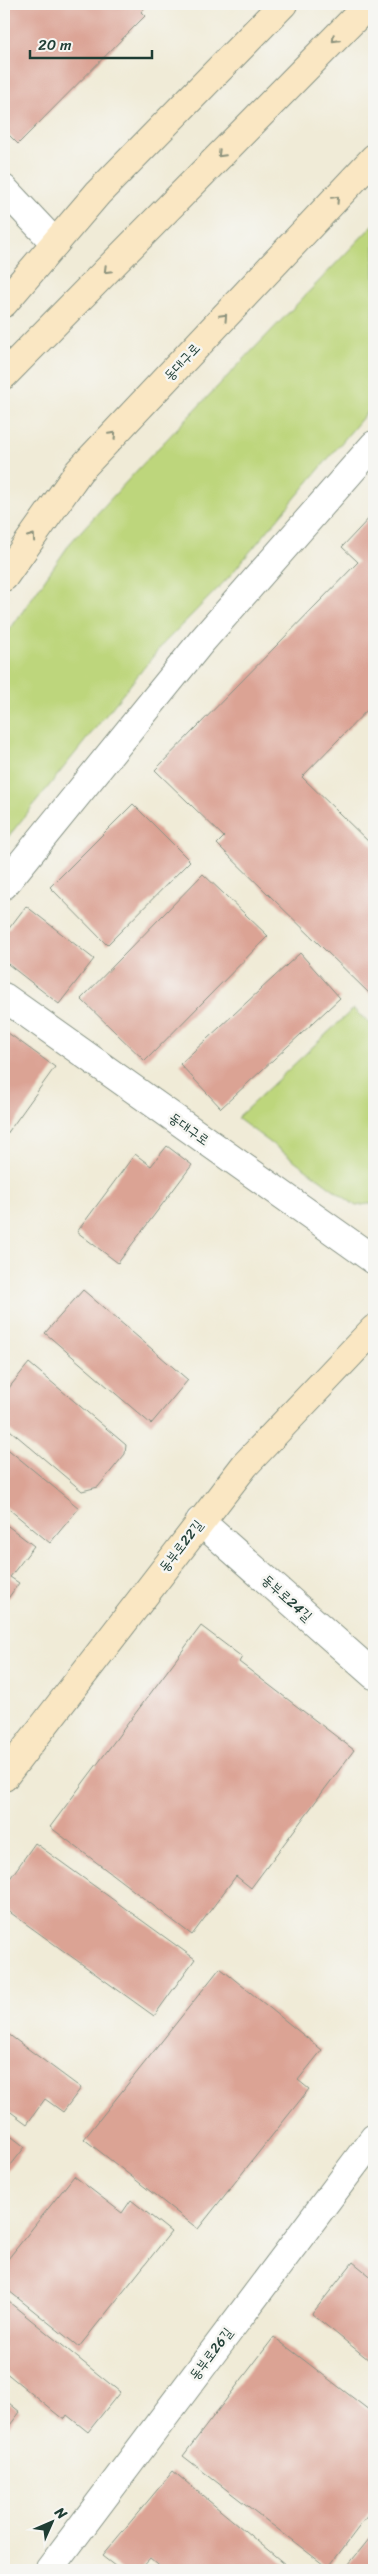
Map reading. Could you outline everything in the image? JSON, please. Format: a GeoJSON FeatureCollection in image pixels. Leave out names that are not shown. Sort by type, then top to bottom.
{"type":"FeatureCollection","features":[{"type":"Feature","properties":{"kind":"main road"},"geometry":{"type":"LineString","coordinates":[[4,303],[98,193],[283,4]]}},
{"type":"Feature","properties":{"kind":"main road"},"geometry":{"type":"LineString","coordinates":[[4,375],[369,4]]}},
{"type":"Feature","properties":{"kind":"main road","name":"동대구로"},"geometry":{"type":"LineString","coordinates":[[4,577],[79,471],[374,158]]}},
{"type":"Feature","properties":{"kind":"main road","name":"동부로22길"},"geometry":{"type":"LineString","coordinates":[[4,1777],[245,1465],[374,1329]]}},
{"type":"Feature","properties":{"kind":"street"},"geometry":{"type":"LineString","coordinates":[[4,189],[55,243]]}},
{"type":"Feature","properties":{"kind":"street"},"geometry":{"type":"LineString","coordinates":[[4,885],[201,642],[374,445]]}},
{"type":"Feature","properties":{"kind":"street","name":"동대구로"},"geometry":{"type":"LineString","coordinates":[[4,997],[374,1260]]}},
{"type":"Feature","properties":{"kind":"street","name":"동부로24길"},"geometry":{"type":"LineString","coordinates":[[200,1521],[374,1675]]}},
{"type":"Feature","properties":{"kind":"street","name":"동부로26길"},"geometry":{"type":"LineString","coordinates":[[48,2570],[374,2138]]}},
{"type":"Feature","properties":{"kind":"green space"},"geometry":{"type":"Polygon","coordinates":[[[374,224],[374,404],[228,578],[163,644],[4,842],[4,638],[71,542],[141,466],[374,224]]]}},
{"type":"Feature","properties":{"kind":"green space"},"geometry":{"type":"Polygon","coordinates":[[[353,1009],[374,1027],[374,1203],[356,1206],[237,1118],[353,1009]]]}},
{"type":"Feature","properties":{"kind":"building"},"geometry":{"type":"Polygon","coordinates":[[[4,4],[143,4],[146,6],[141,12],[145,16],[18,144],[4,130],[4,4]]]}},
{"type":"Feature","properties":{"kind":"building"},"geometry":{"type":"Polygon","coordinates":[[[374,513],[374,703],[302,777],[374,847],[374,998],[217,844],[224,837],[155,770],[358,562],[342,547],[374,513]]]}},
{"type":"Feature","properties":{"kind":"building"},"geometry":{"type":"Polygon","coordinates":[[[133,804],[190,861],[107,945],[50,887],[133,804]]]}},
{"type":"Feature","properties":{"kind":"building"},"geometry":{"type":"Polygon","coordinates":[[[203,874],[268,936],[145,1061],[81,999],[203,874]]]}},
{"type":"Feature","properties":{"kind":"building"},"geometry":{"type":"Polygon","coordinates":[[[26,906],[94,959],[59,1004],[4,961],[4,935],[26,906]]]}},
{"type":"Feature","properties":{"kind":"building"},"geometry":{"type":"Polygon","coordinates":[[[300,953],[340,998],[221,1108],[180,1064],[300,953]]]}},
{"type":"Feature","properties":{"kind":"building"},"geometry":{"type":"Polygon","coordinates":[[[4,1030],[55,1067],[4,1138],[4,1030]]]}},
{"type":"Feature","properties":{"kind":"building"},"geometry":{"type":"Polygon","coordinates":[[[167,1146],[192,1165],[118,1263],[77,1232],[135,1154],[151,1166],[167,1146]]]}},
{"type":"Feature","properties":{"kind":"building"},"geometry":{"type":"Polygon","coordinates":[[[83,1290],[188,1380],[151,1424],[45,1333],[83,1290]]]}},
{"type":"Feature","properties":{"kind":"building"},"geometry":{"type":"Polygon","coordinates":[[[29,1363],[126,1445],[125,1454],[98,1487],[82,1491],[4,1425],[4,1394],[29,1363]]]}},
{"type":"Feature","properties":{"kind":"building"},"geometry":{"type":"Polygon","coordinates":[[[4,1446],[79,1508],[50,1543],[4,1505],[4,1446]]]}},
{"type":"Feature","properties":{"kind":"building"},"geometry":{"type":"Polygon","coordinates":[[[4,1523],[34,1546],[10,1577],[19,1583],[4,1604],[4,1523]]]}},
{"type":"Feature","properties":{"kind":"building"},"geometry":{"type":"Polygon","coordinates":[[[201,1626],[242,1657],[239,1662],[354,1750],[251,1888],[236,1876],[192,1935],[50,1827],[201,1626]]]}},
{"type":"Feature","properties":{"kind":"building"},"geometry":{"type":"Polygon","coordinates":[[[35,1843],[195,1959],[154,2016],[4,1908],[4,1887],[35,1843]]]}},
{"type":"Feature","properties":{"kind":"building"},"geometry":{"type":"Polygon","coordinates":[[[220,1968],[322,2050],[298,2080],[309,2089],[198,2229],[84,2139],[220,1968]]]}},
{"type":"Feature","properties":{"kind":"building"},"geometry":{"type":"Polygon","coordinates":[[[4,2031],[81,2088],[63,2112],[45,2099],[27,2124],[4,2107],[4,2031]]]}},
{"type":"Feature","properties":{"kind":"building"},"geometry":{"type":"Polygon","coordinates":[[[4,2131],[25,2147],[4,2174],[4,2131]]]}},
{"type":"Feature","properties":{"kind":"building"},"geometry":{"type":"Polygon","coordinates":[[[74,2176],[122,2213],[131,2200],[171,2232],[79,2347],[4,2287],[4,2264],[74,2176]]]}},
{"type":"Feature","properties":{"kind":"building"},"geometry":{"type":"Polygon","coordinates":[[[353,2262],[374,2279],[374,2364],[312,2314],[353,2262]]]}},
{"type":"Feature","properties":{"kind":"building"},"geometry":{"type":"Polygon","coordinates":[[[4,2298],[120,2392],[88,2432],[67,2415],[64,2420],[4,2371],[4,2298]]]}},
{"type":"Feature","properties":{"kind":"building"},"geometry":{"type":"Polygon","coordinates":[[[274,2337],[374,2414],[374,2507],[328,2568],[183,2456],[274,2337]]]}},
{"type":"Feature","properties":{"kind":"building"},"geometry":{"type":"Polygon","coordinates":[[[4,2399],[20,2412],[4,2433],[4,2399]]]}},
{"type":"Feature","properties":{"kind":"building"},"geometry":{"type":"Polygon","coordinates":[[[173,2471],[292,2570],[163,2570],[150,2559],[140,2570],[120,2570],[102,2556],[173,2471]]]}},
{"type":"Feature","properties":{"kind":"building"},"geometry":{"type":"Polygon","coordinates":[[[374,2533],[374,2570],[344,2570],[374,2533]]]}}]}
